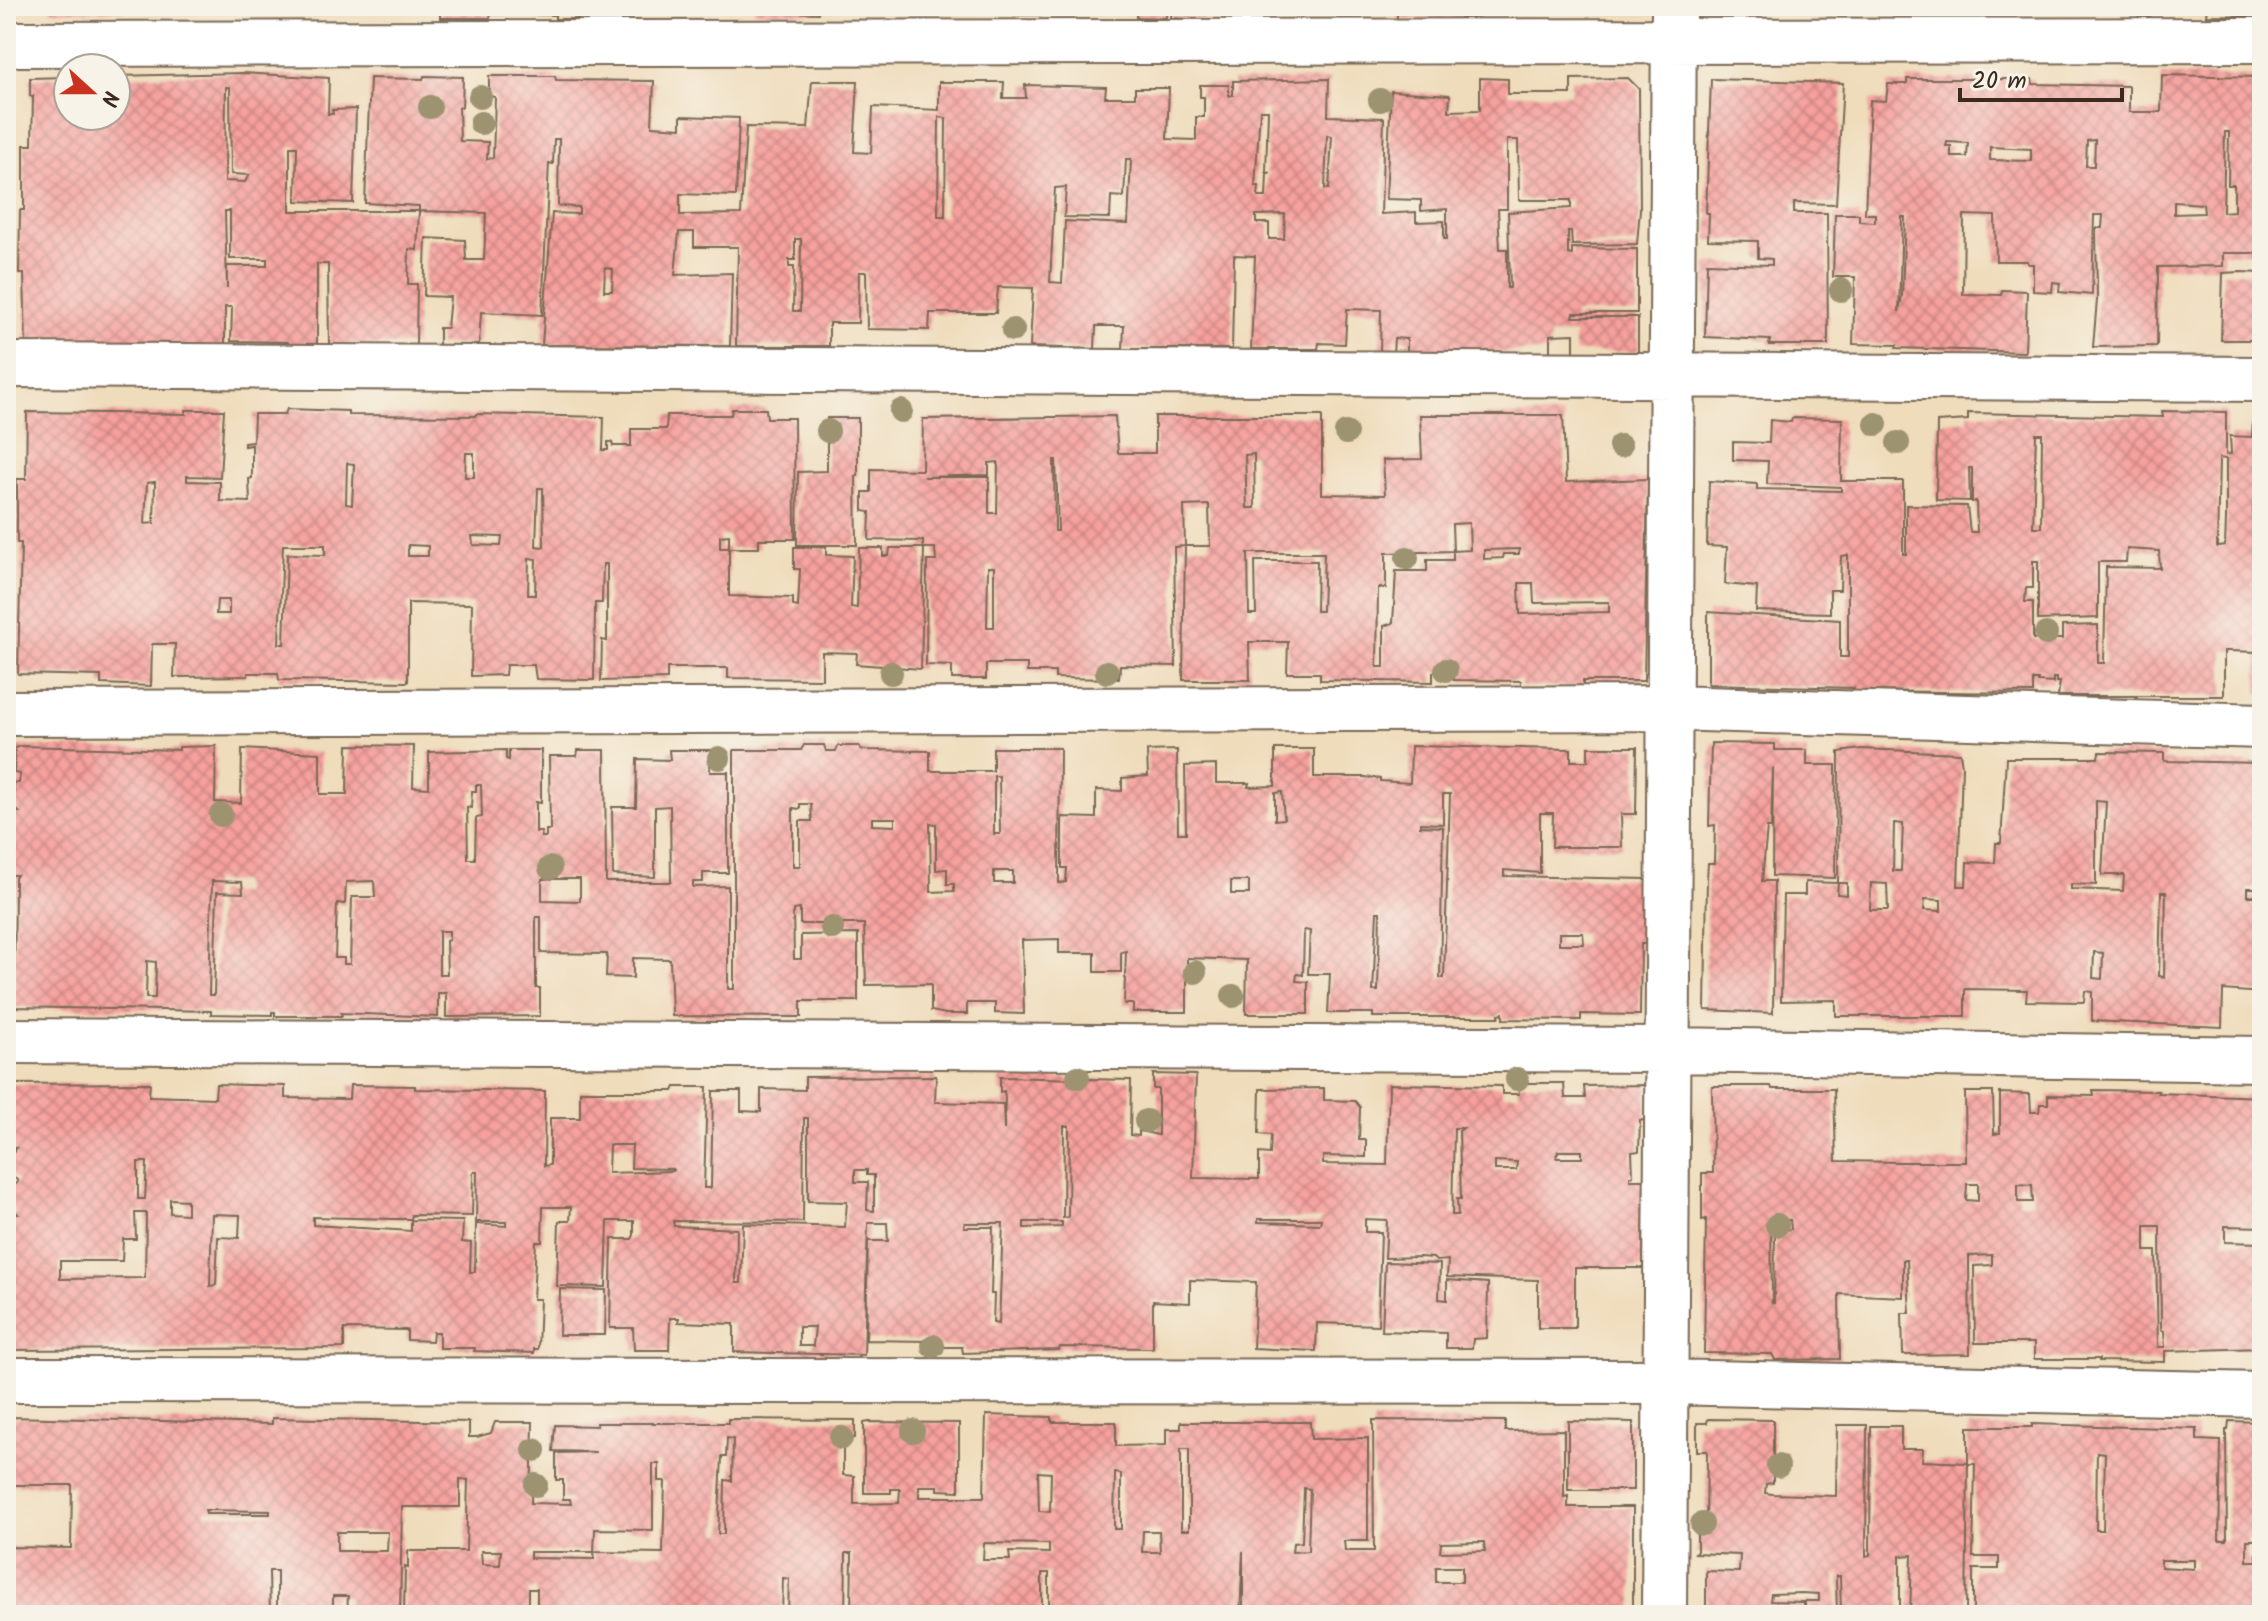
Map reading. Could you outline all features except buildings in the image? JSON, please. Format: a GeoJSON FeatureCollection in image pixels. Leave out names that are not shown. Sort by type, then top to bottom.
{"type":"FeatureCollection","features":[{"type":"Feature","properties":{"kind":"street"},"geometry":{"type":"LineString","coordinates":[[6,44],[1674,23],[2262,40]]}},
{"type":"Feature","properties":{"kind":"street"},"geometry":{"type":"LineString","coordinates":[[1664,1615],[1674,23]]}},
{"type":"Feature","properties":{"kind":"street"},"geometry":{"type":"LineString","coordinates":[[6,365],[2262,379]]}},
{"type":"Feature","properties":{"kind":"street"},"geometry":{"type":"LineString","coordinates":[[6,713],[1670,708],[2262,726]]}},
{"type":"Feature","properties":{"kind":"street"},"geometry":{"type":"LineString","coordinates":[[6,1041],[1667,1050],[2262,1059]]}},
{"type":"Feature","properties":{"kind":"street"},"geometry":{"type":"LineString","coordinates":[[6,1380],[1665,1382],[2262,1395]]}}]}
